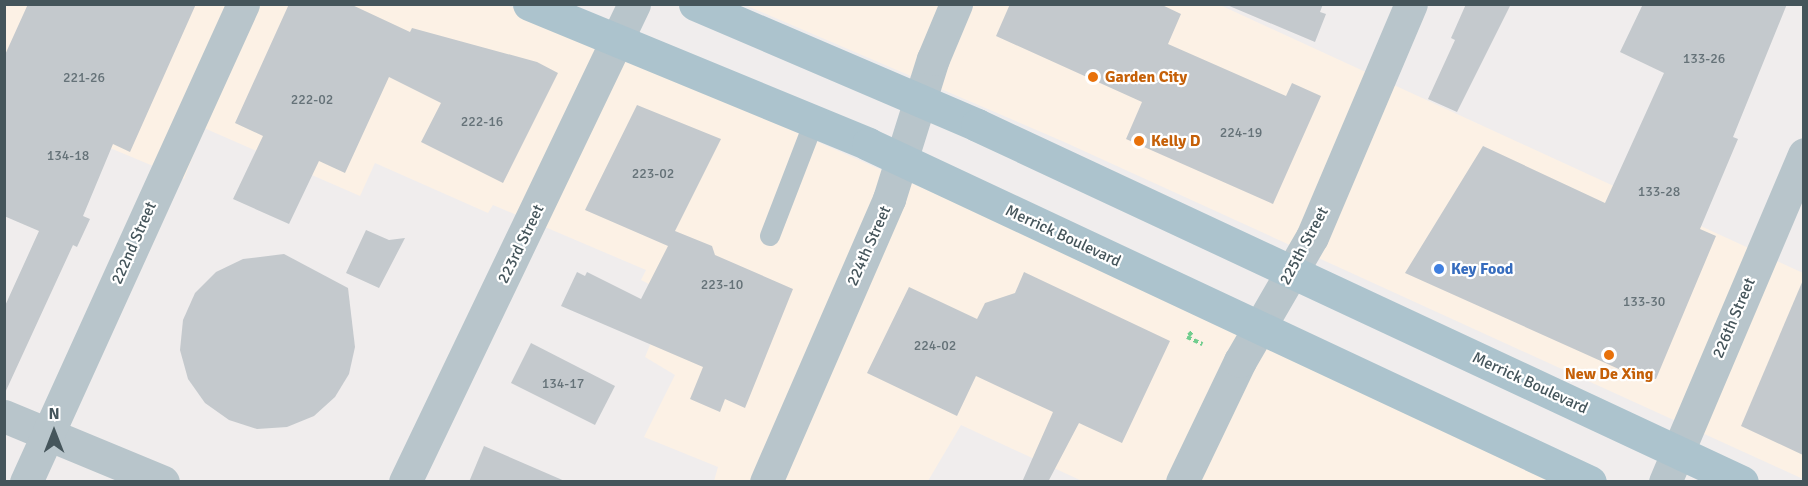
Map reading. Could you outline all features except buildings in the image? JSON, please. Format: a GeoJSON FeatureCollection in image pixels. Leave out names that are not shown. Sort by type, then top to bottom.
{"type":"FeatureCollection","features":[{"type":"Feature","properties":{"kind":"main road","name":"Merrick Boulevard"},"geometry":{"type":"LineString","coordinates":[[529,4],[901,160],[1590,482]]}},
{"type":"Feature","properties":{"kind":"main road","name":"Merrick Boulevard"},"geometry":{"type":"LineString","coordinates":[[695,4],[920,100],[1742,482]]}},
{"type":"Feature","properties":{"kind":"street","name":"222nd Street"},"geometry":{"type":"LineString","coordinates":[[26,482],[243,4]]}},
{"type":"Feature","properties":{"kind":"street","name":"223rd Street"},"geometry":{"type":"LineString","coordinates":[[405,482],[634,4]]}},
{"type":"Feature","properties":{"kind":"street","name":"224th Street"},"geometry":{"type":"LineString","coordinates":[[766,482],[889,199],[920,100],[956,4]]}},
{"type":"Feature","properties":{"kind":"street","name":"225th Street"},"geometry":{"type":"LineString","coordinates":[[1182,482],[1260,327],[1312,237],[1411,4]]}},
{"type":"Feature","properties":{"kind":"street","name":"226th Street"},"geometry":{"type":"LineString","coordinates":[[1665,482],[1803,154]]}},
{"type":"Feature","properties":{"kind":"street"},"geometry":{"type":"LineString","coordinates":[[4,416],[163,482]]}},
{"type":"Feature","properties":{"kind":"lane"},"geometry":{"type":"LineString","coordinates":[[770,236],[814,122]]}},
{"type":"Feature","properties":{"kind":"path"},"geometry":{"type":"LineString","coordinates":[[1188,337],[1202,344]]}},
{"type":"Feature","properties":{"kind":"shaded area"},"geometry":{"type":"Polygon","coordinates":[[[4,5],[507,5],[1122,276],[1568,481],[1082,481],[961,425],[928,481],[714,481],[718,467],[644,437],[675,375],[645,357],[671,295],[641,280],[646,270],[493,205],[488,213],[375,163],[360,196],[204,128],[184,179],[15,108],[5,129],[4,5]]]}},
{"type":"Feature","properties":{"kind":"shaded area"},"geometry":{"type":"Polygon","coordinates":[[[745,5],[1220,5],[1803,273],[1803,479],[1062,141],[745,5]]]}},
{"type":"Feature","properties":{"kind":"place","name":"Garden City"},"geometry":{"type":"Point","coordinates":[1093,77]}},
{"type":"Feature","properties":{"kind":"place","name":"Kelly D"},"geometry":{"type":"Point","coordinates":[1139,141]}},
{"type":"Feature","properties":{"kind":"place","name":"Key Food"},"geometry":{"type":"Point","coordinates":[1439,269]}},
{"type":"Feature","properties":{"kind":"place","name":"New De Xing"},"geometry":{"type":"Point","coordinates":[1609,355]}}]}
